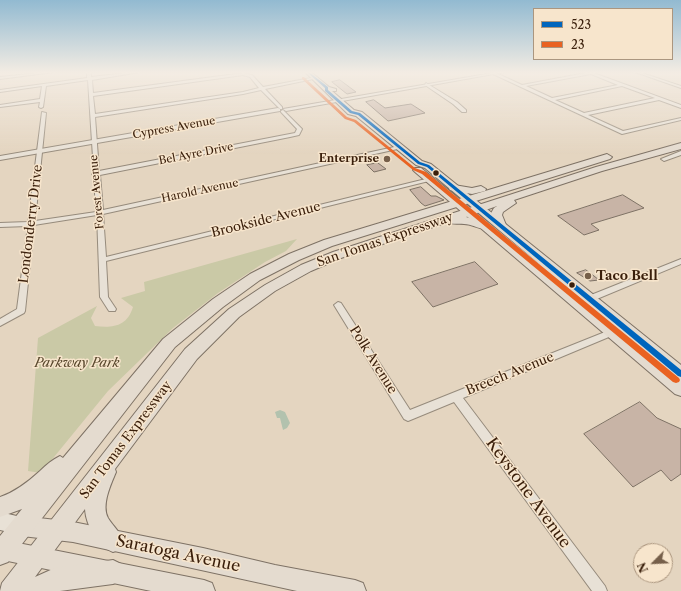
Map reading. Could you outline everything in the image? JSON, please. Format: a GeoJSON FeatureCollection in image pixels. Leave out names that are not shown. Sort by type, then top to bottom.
{"type":"FeatureCollection","features":[{"type":"Feature","properties":{"kind":"highway","name":"San Tomas Expressway"},"geometry":{"type":"LineString","coordinates":[[1,551],[169,343],[218,303],[255,277],[294,257],[328,243],[527,181],[681,137]]}},
{"type":"Feature","properties":{"kind":"highway","name":"San Tomas Expressway"},"geometry":{"type":"LineString","coordinates":[[10,591],[191,354],[234,313],[270,288],[306,268],[337,255],[404,233],[462,201],[547,186],[599,169],[681,146]]}},
{"type":"Feature","properties":{"kind":"highway"},"geometry":{"type":"LineString","coordinates":[[462,201],[472,191],[514,181],[527,181]]}},
{"type":"Feature","properties":{"kind":"highway"},"geometry":{"type":"LineString","coordinates":[[500,225],[496,215],[501,208],[533,195],[547,186]]}},
{"type":"Feature","properties":{"kind":"highway"},"geometry":{"type":"LineString","coordinates":[[404,233],[463,220],[486,226]]}},
{"type":"Feature","properties":{"kind":"highway"},"geometry":{"type":"LineString","coordinates":[[113,541],[97,518],[96,502],[110,464],[124,442]]}},
{"type":"Feature","properties":{"kind":"highway"},"geometry":{"type":"LineString","coordinates":[[0,507],[24,496],[64,462],[80,452]]}},
{"type":"Feature","properties":{"kind":"highway"},"geometry":{"type":"LineString","coordinates":[[32,591],[55,580],[113,572]]}},
{"type":"Feature","properties":{"kind":"main road"},"geometry":{"type":"LineString","coordinates":[[341,100],[351,112],[359,114],[399,148],[419,163],[428,166],[486,226],[681,389]]}},
{"type":"Feature","properties":{"kind":"main road"},"geometry":{"type":"LineString","coordinates":[[419,163],[418,169],[430,180],[500,225],[681,374]]}},
{"type":"Feature","properties":{"kind":"main road"},"geometry":{"type":"LineString","coordinates":[[564,290],[581,298],[589,299]]}},
{"type":"Feature","properties":{"kind":"main road"},"geometry":{"type":"LineString","coordinates":[[613,332],[620,333],[633,341],[646,345]]}},
{"type":"Feature","properties":{"kind":"main road","name":"Saratoga Avenue"},"geometry":{"type":"LineString","coordinates":[[0,521],[22,526],[73,532],[203,558],[275,576],[355,591]]}},
{"type":"Feature","properties":{"kind":"main road"},"geometry":{"type":"LineString","coordinates":[[1,551],[204,591]]}},
{"type":"Feature","properties":{"kind":"street"},"geometry":{"type":"LineString","coordinates":[[0,106],[42,100]]}},
{"type":"Feature","properties":{"kind":"street","name":"Londonderry Drive"},"geometry":{"type":"LineString","coordinates":[[0,323],[21,311],[40,151],[42,100]]}},
{"type":"Feature","properties":{"kind":"street","name":"Forest Avenue"},"geometry":{"type":"LineString","coordinates":[[91,100],[93,142],[100,213],[104,297],[112,309]]}},
{"type":"Feature","properties":{"kind":"street"},"geometry":{"type":"LineString","coordinates":[[92,116],[200,100]]}},
{"type":"Feature","properties":{"kind":"street"},"geometry":{"type":"LineString","coordinates":[[273,100],[282,110]]}},
{"type":"Feature","properties":{"kind":"street","name":"Cypress Avenue"},"geometry":{"type":"LineString","coordinates":[[0,158],[338,100]]}},
{"type":"Feature","properties":{"kind":"street"},"geometry":{"type":"LineString","coordinates":[[450,100],[464,111]]}},
{"type":"Feature","properties":{"kind":"street"},"geometry":{"type":"LineString","coordinates":[[550,100],[617,132],[626,133],[681,119]]}},
{"type":"Feature","properties":{"kind":"street"},"geometry":{"type":"LineString","coordinates":[[583,115],[655,100]]}},
{"type":"Feature","properties":{"kind":"street"},"geometry":{"type":"LineString","coordinates":[[660,100],[681,107]]}},
{"type":"Feature","properties":{"kind":"street","name":"Bel Ayre Drive"},"geometry":{"type":"LineString","coordinates":[[96,174],[297,134],[300,129],[282,110]]}},
{"type":"Feature","properties":{"kind":"street","name":"Harold Avenue"},"geometry":{"type":"LineString","coordinates":[[0,225],[32,224],[100,213],[399,148]]}},
{"type":"Feature","properties":{"kind":"street"},"geometry":{"type":"LineString","coordinates":[[664,159],[681,153]]}},
{"type":"Feature","properties":{"kind":"street","name":"Brookside Avenue"},"geometry":{"type":"LineString","coordinates":[[102,260],[430,180]]}},
{"type":"Feature","properties":{"kind":"street"},"geometry":{"type":"LineString","coordinates":[[589,299],[681,261]]}},
{"type":"Feature","properties":{"kind":"street","name":"Polk Avenue"},"geometry":{"type":"LineString","coordinates":[[338,304],[408,416]]}},
{"type":"Feature","properties":{"kind":"street","name":"Breech Avenue"},"geometry":{"type":"LineString","coordinates":[[408,416],[613,332]]}},
{"type":"Feature","properties":{"kind":"street","name":"Keystone Avenue"},"geometry":{"type":"LineString","coordinates":[[456,396],[600,591]]}},
{"type":"Feature","properties":{"kind":"green space","name":"Parkway Park"},"geometry":{"type":"Polygon","coordinates":[[[297,239],[286,251],[265,262],[218,293],[173,328],[108,391],[41,473],[28,471],[38,338],[97,306],[91,318],[95,326],[107,327],[118,325],[127,319],[133,307],[121,298],[145,291],[144,282],[297,239]]]}},
{"type":"Feature","properties":{"kind":"shaded area"},"geometry":{"type":"Polygon","coordinates":[[[280,410],[285,412],[290,423],[287,428],[283,430],[280,418],[277,418],[275,412],[280,410]]]}},
{"type":"Feature","properties":{"kind":"building"},"geometry":{"type":"Polygon","coordinates":[[[374,100],[385,108],[411,104],[425,113],[388,121],[366,102],[374,100]]]}},
{"type":"Feature","properties":{"kind":"building"},"geometry":{"type":"Polygon","coordinates":[[[378,163],[386,169],[374,172],[367,165],[378,163]]]}},
{"type":"Feature","properties":{"kind":"building"},"geometry":{"type":"Polygon","coordinates":[[[421,187],[431,196],[436,196],[444,200],[425,206],[410,190],[421,187]]]}},
{"type":"Feature","properties":{"kind":"building"},"geometry":{"type":"Polygon","coordinates":[[[623,195],[644,208],[591,224],[599,230],[584,235],[558,216],[623,195]]]}},
{"type":"Feature","properties":{"kind":"building"},"geometry":{"type":"Polygon","coordinates":[[[475,262],[498,284],[433,307],[412,282],[475,262]]]}},
{"type":"Feature","properties":{"kind":"building","name":"Taco Bell"},"geometry":{"type":"Polygon","coordinates":[[[586,270],[599,280],[590,281],[577,273],[586,270]]]}},
{"type":"Feature","properties":{"kind":"building"},"geometry":{"type":"Polygon","coordinates":[[[640,402],[657,418],[681,429],[681,474],[671,481],[661,470],[633,487],[584,434],[640,402]]]}},
{"type":"Feature","properties":{"kind":"transit line","name":"23"},"geometry":{"type":"LineString","coordinates":[[326,100],[346,118],[355,121],[414,169],[424,173],[676,380]]}},
{"type":"Feature","properties":{"kind":"transit line","name":"523"},"geometry":{"type":"LineString","coordinates":[[337,100],[351,112],[359,114],[419,163],[428,166],[681,374]]}},
{"type":"Feature","properties":{"kind":"place","name":"Enterprise"},"geometry":{"type":"Point","coordinates":[387,159]}},
{"type":"Feature","properties":{"kind":"place","name":"Taco Bell"},"geometry":{"type":"Point","coordinates":[588,276]}}]}
